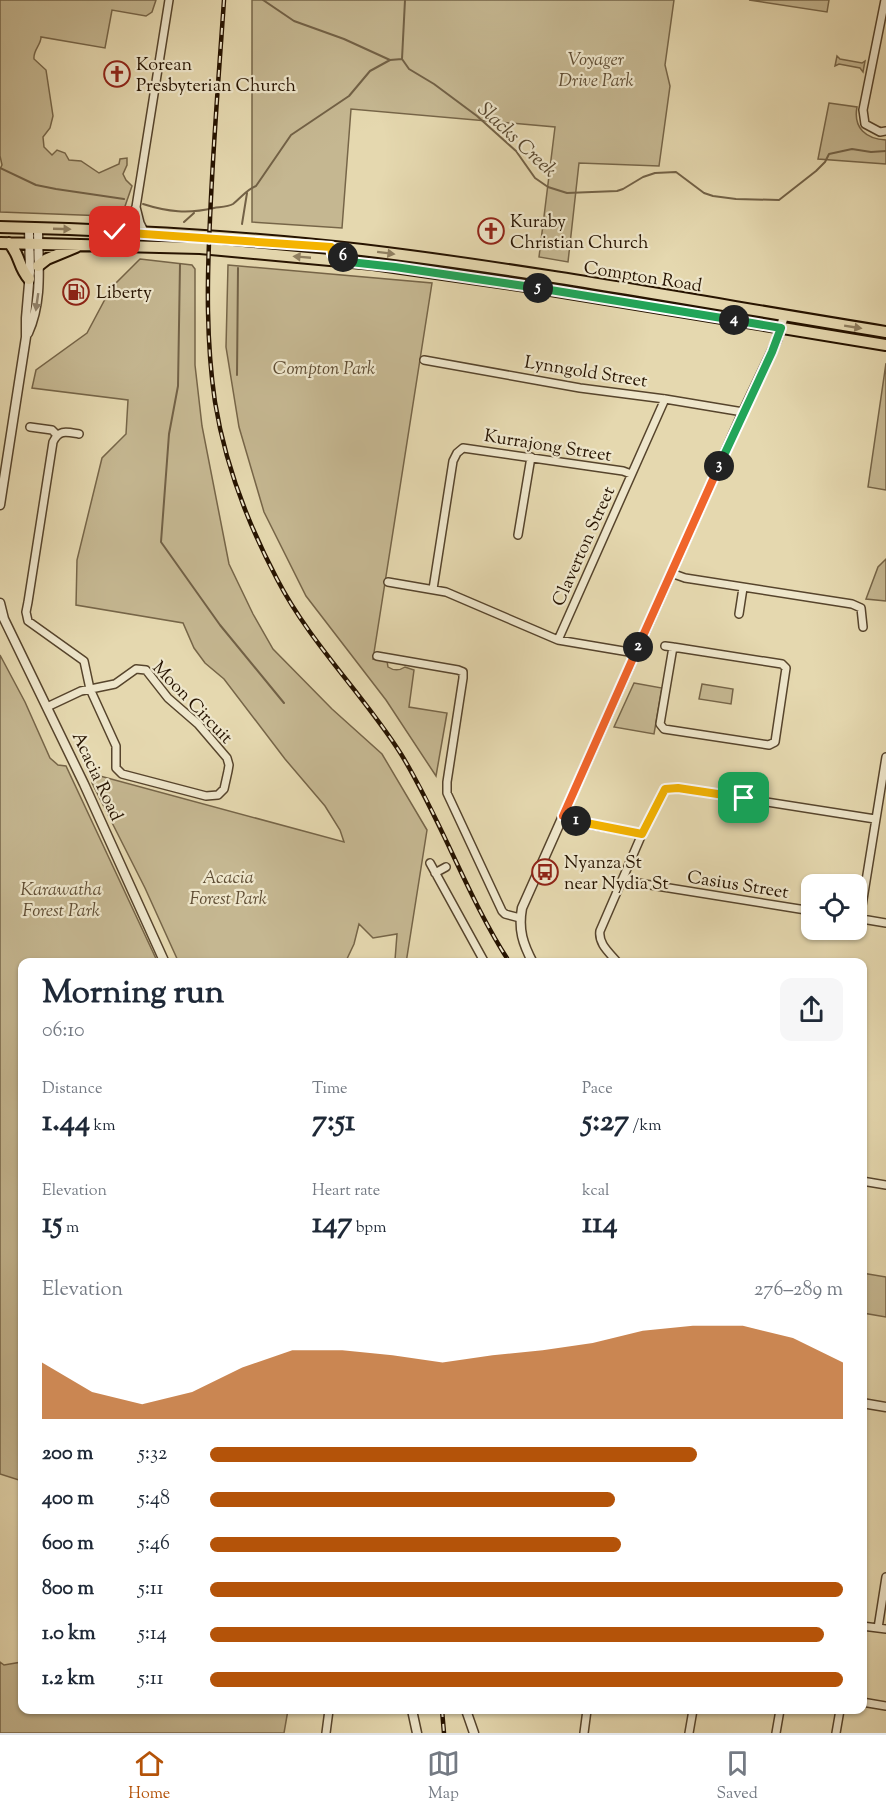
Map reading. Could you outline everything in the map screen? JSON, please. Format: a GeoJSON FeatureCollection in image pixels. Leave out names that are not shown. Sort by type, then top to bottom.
{"type":"FeatureCollection","features":[{"type":"Feature","properties":{"kind":"main road","name":"Compton Road"},"geometry":{"type":"LineString","coordinates":[[0,227],[115,232],[331,247],[445,261],[886,332]]}},
{"type":"Feature","properties":{"kind":"main road","name":"Compton Road"},"geometry":{"type":"LineString","coordinates":[[4,243],[200,248],[395,267],[886,345]]}},
{"type":"Feature","properties":{"kind":"main road"},"geometry":{"type":"LineString","coordinates":[[4,243],[15,251],[22,271],[29,279]]}},
{"type":"Feature","properties":{"kind":"main road"},"geometry":{"type":"LineString","coordinates":[[38,266],[46,259],[79,245]]}},
{"type":"Feature","properties":{"kind":"main road"},"geometry":{"type":"LineString","coordinates":[[331,247],[332,254],[342,256],[350,262]]}},
{"type":"Feature","properties":{"kind":"street"},"geometry":{"type":"LineString","coordinates":[[115,232],[128,220],[136,207],[169,0]]}},
{"type":"Feature","properties":{"kind":"street"},"geometry":{"type":"LineString","coordinates":[[885,0],[863,117],[865,124],[872,129],[880,132],[886,131]]}},
{"type":"Feature","properties":{"kind":"street"},"geometry":{"type":"LineString","coordinates":[[136,207],[140,223],[146,234]]}},
{"type":"Feature","properties":{"kind":"street"},"geometry":{"type":"LineString","coordinates":[[0,505],[26,337],[33,228]]}},
{"type":"Feature","properties":{"kind":"street"},"geometry":{"type":"LineString","coordinates":[[26,337],[34,319],[39,285],[33,244]]}},
{"type":"Feature","properties":{"kind":"street"},"geometry":{"type":"LineString","coordinates":[[531,958],[521,938],[520,918],[527,896],[743,411],[772,352],[784,316]]}},
{"type":"Feature","properties":{"kind":"street","name":"Lynngold Street"},"geometry":{"type":"LineString","coordinates":[[424,360],[580,388],[743,411]]}},
{"type":"Feature","properties":{"kind":"street","name":"Claverton Street"},"geometry":{"type":"LineString","coordinates":[[558,640],[665,399]]}},
{"type":"Feature","properties":{"kind":"street"},"geometry":{"type":"LineString","coordinates":[[30,427],[52,430],[57,435]]}},
{"type":"Feature","properties":{"kind":"street"},"geometry":{"type":"LineString","coordinates":[[79,434],[63,431],[53,442],[27,617],[31,624],[84,661],[90,689]]}},
{"type":"Feature","properties":{"kind":"street","name":"Kurrajong Street"},"geometry":{"type":"LineString","coordinates":[[433,589],[453,462],[457,453],[463,448],[631,474]]}},
{"type":"Feature","properties":{"kind":"street"},"geometry":{"type":"LineString","coordinates":[[518,535],[531,457]]}},
{"type":"Feature","properties":{"kind":"street"},"geometry":{"type":"LineString","coordinates":[[671,573],[743,588],[852,604],[861,608],[863,627]]}},
{"type":"Feature","properties":{"kind":"street"},"geometry":{"type":"LineString","coordinates":[[387,582],[446,592],[558,640],[635,652]]}},
{"type":"Feature","properties":{"kind":"street"},"geometry":{"type":"LineString","coordinates":[[739,614],[743,588]]}},
{"type":"Feature","properties":{"kind":"street","name":"Acacia Road"},"geometry":{"type":"LineString","coordinates":[[0,603],[2,620],[84,784],[163,958]]}},
{"type":"Feature","properties":{"kind":"street"},"geometry":{"type":"LineString","coordinates":[[665,646],[673,647],[785,666],[775,742],[769,745],[664,729],[660,724],[673,647]]}},
{"type":"Feature","properties":{"kind":"street"},"geometry":{"type":"LineString","coordinates":[[376,656],[463,672],[447,793],[501,911],[520,918]]}},
{"type":"Feature","properties":{"kind":"street","name":"Moon Circuit"},"geometry":{"type":"LineString","coordinates":[[47,707],[90,689],[115,684],[136,669],[146,670],[168,698],[198,724],[227,758],[228,771],[221,793],[207,796],[122,774],[115,764],[116,747],[90,689]]}},
{"type":"Feature","properties":{"kind":"street"},"geometry":{"type":"LineString","coordinates":[[866,874],[886,757]]}},
{"type":"Feature","properties":{"kind":"street"},"geometry":{"type":"LineString","coordinates":[[614,958],[601,944],[600,931],[642,834],[665,789],[678,788],[875,819]]}},
{"type":"Feature","properties":{"kind":"street"},"geometry":{"type":"LineString","coordinates":[[563,816],[581,823],[642,834]]}},
{"type":"Feature","properties":{"kind":"street"},"geometry":{"type":"LineString","coordinates":[[430,863],[482,958]]}},
{"type":"Feature","properties":{"kind":"street"},"geometry":{"type":"LineString","coordinates":[[435,873],[446,867]]}},
{"type":"Feature","properties":{"kind":"street","name":"Casius Street"},"geometry":{"type":"LineString","coordinates":[[624,878],[638,883],[801,908]]}},
{"type":"Feature","properties":{"kind":"street"},"geometry":{"type":"LineString","coordinates":[[867,920],[886,923]]}},
{"type":"Feature","properties":{"kind":"street"},"geometry":{"type":"LineString","coordinates":[[867,1182],[886,1185]]}},
{"type":"Feature","properties":{"kind":"street"},"geometry":{"type":"LineString","coordinates":[[867,1404],[886,1407]]}},
{"type":"Feature","properties":{"kind":"street"},"geometry":{"type":"LineString","coordinates":[[878,1628],[886,1577]]}},
{"type":"Feature","properties":{"kind":"street"},"geometry":{"type":"LineString","coordinates":[[867,1627],[886,1629]]}},
{"type":"Feature","properties":{"kind":"street"},"geometry":{"type":"LineString","coordinates":[[867,1703],[886,1706]]}},
{"type":"Feature","properties":{"kind":"street"},"geometry":{"type":"LineString","coordinates":[[326,1733],[328,1714]]}},
{"type":"Feature","properties":{"kind":"street"},"geometry":{"type":"LineString","coordinates":[[413,1714],[417,1733]]}},
{"type":"Feature","properties":{"kind":"street"},"geometry":{"type":"LineString","coordinates":[[467,1714],[474,1733]]}},
{"type":"Feature","properties":{"kind":"street"},"geometry":{"type":"LineString","coordinates":[[584,1733],[586,1714]]}},
{"type":"Feature","properties":{"kind":"street"},"geometry":{"type":"LineString","coordinates":[[689,1733],[692,1714]]}},
{"type":"Feature","properties":{"kind":"street"},"geometry":{"type":"LineString","coordinates":[[776,1733],[779,1714]]}},
{"type":"Feature","properties":{"kind":"street"},"geometry":{"type":"LineString","coordinates":[[836,1733],[839,1714]]}},
{"type":"Feature","properties":{"kind":"green space"},"geometry":{"type":"Polygon","coordinates":[[[0,0],[156,0],[152,12],[146,16],[112,10],[105,48],[41,37],[34,56],[34,59],[46,70],[53,116],[50,128],[43,137],[44,147],[52,155],[57,150],[65,153],[69,160],[81,161],[99,173],[119,164],[120,159],[127,158],[123,174],[132,186],[123,212],[107,216],[0,212],[0,169],[2,165],[0,156],[0,0]]]}},
{"type":"Feature","properties":{"kind":"green space","name":"Voyager Drive Park"},"geometry":{"type":"Polygon","coordinates":[[[252,0],[674,0],[665,65],[670,86],[659,166],[579,163],[568,262],[539,257],[555,127],[351,109],[342,228],[252,222],[252,0]]]}},
{"type":"Feature","properties":{"kind":"green space"},"geometry":{"type":"Polygon","coordinates":[[[749,0],[829,0],[827,12],[749,0]]]}},
{"type":"Feature","properties":{"kind":"green space"},"geometry":{"type":"Polygon","coordinates":[[[837,56],[840,59],[862,63],[865,61],[863,72],[860,68],[839,64],[835,66],[837,56]]]}},
{"type":"Feature","properties":{"kind":"green space"},"geometry":{"type":"Polygon","coordinates":[[[829,103],[857,107],[857,121],[862,131],[872,137],[886,140],[886,164],[818,159],[829,103]]]}},
{"type":"Feature","properties":{"kind":"green space","name":"Acacia Forest Park"},"geometry":{"type":"Polygon","coordinates":[[[140,259],[192,265],[195,269],[195,365],[202,426],[229,564],[273,649],[332,709],[382,754],[427,830],[407,958],[395,958],[397,934],[373,938],[359,924],[347,958],[177,958],[145,888],[92,783],[93,779],[89,773],[344,842],[340,830],[325,806],[285,759],[224,679],[205,663],[194,648],[183,623],[76,605],[77,560],[102,458],[126,434],[128,400],[32,388],[36,370],[87,333],[111,288],[140,259]]]}},
{"type":"Feature","properties":{"kind":"green space","name":"Compton Park"},"geometry":{"type":"Polygon","coordinates":[[[228,265],[432,283],[373,659],[387,661],[388,667],[394,670],[405,667],[414,670],[409,707],[447,713],[436,776],[386,700],[306,596],[264,512],[239,427],[226,347],[228,265]]]}},
{"type":"Feature","properties":{"kind":"green space"},"geometry":{"type":"Polygon","coordinates":[[[886,363],[886,490],[868,487],[886,363]]]}},
{"type":"Feature","properties":{"kind":"green space"},"geometry":{"type":"Polygon","coordinates":[[[886,559],[886,601],[866,599],[878,567],[886,559]]]}},
{"type":"Feature","properties":{"kind":"green space","name":"Karawatha Forest Park"},"geometry":{"type":"Polygon","coordinates":[[[0,655],[25,702],[50,758],[58,765],[66,766],[156,958],[18,958],[18,1480],[0,1474],[0,655]]]}},
{"type":"Feature","properties":{"kind":"green space"},"geometry":{"type":"Polygon","coordinates":[[[634,683],[662,688],[654,734],[614,727],[634,683]]]}},
{"type":"Feature","properties":{"kind":"green space"},"geometry":{"type":"Polygon","coordinates":[[[702,684],[733,689],[731,704],[699,699],[702,684]]]}},
{"type":"Feature","properties":{"kind":"green space"},"geometry":{"type":"Polygon","coordinates":[[[867,1274],[886,1277],[886,1317],[867,1314],[867,1274]]]}},
{"type":"Feature","properties":{"kind":"green space"},"geometry":{"type":"Polygon","coordinates":[[[0,1662],[4,1665],[18,1663],[18,1714],[287,1714],[284,1733],[0,1733],[0,1662]]]}},
{"type":"Feature","properties":{"kind":"waterway"},"geometry":{"type":"LineString","coordinates":[[263,0],[294,21],[344,39],[390,60]]}},
{"type":"Feature","properties":{"kind":"waterway"},"geometry":{"type":"LineString","coordinates":[[402,59],[405,0]]}},
{"type":"Feature","properties":{"kind":"waterway","name":"Slacks Creek"},"geometry":{"type":"LineString","coordinates":[[143,204],[161,209],[187,211],[233,204],[256,186],[291,135],[349,96],[370,71],[390,60],[402,59],[409,69],[434,84],[477,116],[516,151],[535,178],[548,187],[567,193],[617,191],[655,173],[676,172],[704,193],[713,196],[779,200],[816,171],[829,154],[852,149],[871,152],[886,151]]}},
{"type":"Feature","properties":{"kind":"waterway","name":"Slacks Creek"},"geometry":{"type":"LineString","coordinates":[[0,168],[36,185],[124,199]]}},
{"type":"Feature","properties":{"kind":"waterway"},"geometry":{"type":"LineString","coordinates":[[242,224],[247,193]]}},
{"type":"Feature","properties":{"kind":"waterway"},"geometry":{"type":"LineString","coordinates":[[184,222],[194,213]]}},
{"type":"Feature","properties":{"kind":"waterway"},"geometry":{"type":"LineString","coordinates":[[180,264],[178,386],[169,434],[161,542],[220,625],[284,703]]}},
{"type":"Feature","properties":{"kind":"waterway"},"geometry":{"type":"LineString","coordinates":[[237,375],[238,268]]}},
{"type":"Feature","properties":{"kind":"railway"},"geometry":{"type":"LineString","coordinates":[[224,0],[211,192],[208,311],[215,402],[231,471],[256,537],[290,602],[401,754],[481,912],[507,958]]}},
{"type":"Feature","properties":{"kind":"railway"},"geometry":{"type":"LineString","coordinates":[[442,1714],[444,1733]]}},
{"type":"Feature","properties":{"kind":"place","name":"Korean Presbyterian Church"},"geometry":{"type":"Point","coordinates":[117,74]}},
{"type":"Feature","properties":{"kind":"place","name":"Kuraby Christian Church"},"geometry":{"type":"Point","coordinates":[491,231]}},
{"type":"Feature","properties":{"kind":"place","name":"Liberty"},"geometry":{"type":"Point","coordinates":[76,292]}},
{"type":"Feature","properties":{"kind":"place","name":"Nyanza St near Nydia St"},"geometry":{"type":"Point","coordinates":[545,872]}},
{"type":"Feature","properties":{"kind":"route"},"geometry":{"type":"LineString","coordinates":[[115,232],[331,247],[332,254],[342,256],[350,262],[526,286],[781,328],[563,816],[581,823],[642,834],[660,796],[665,789],[670,787],[744,798]]}}]}
